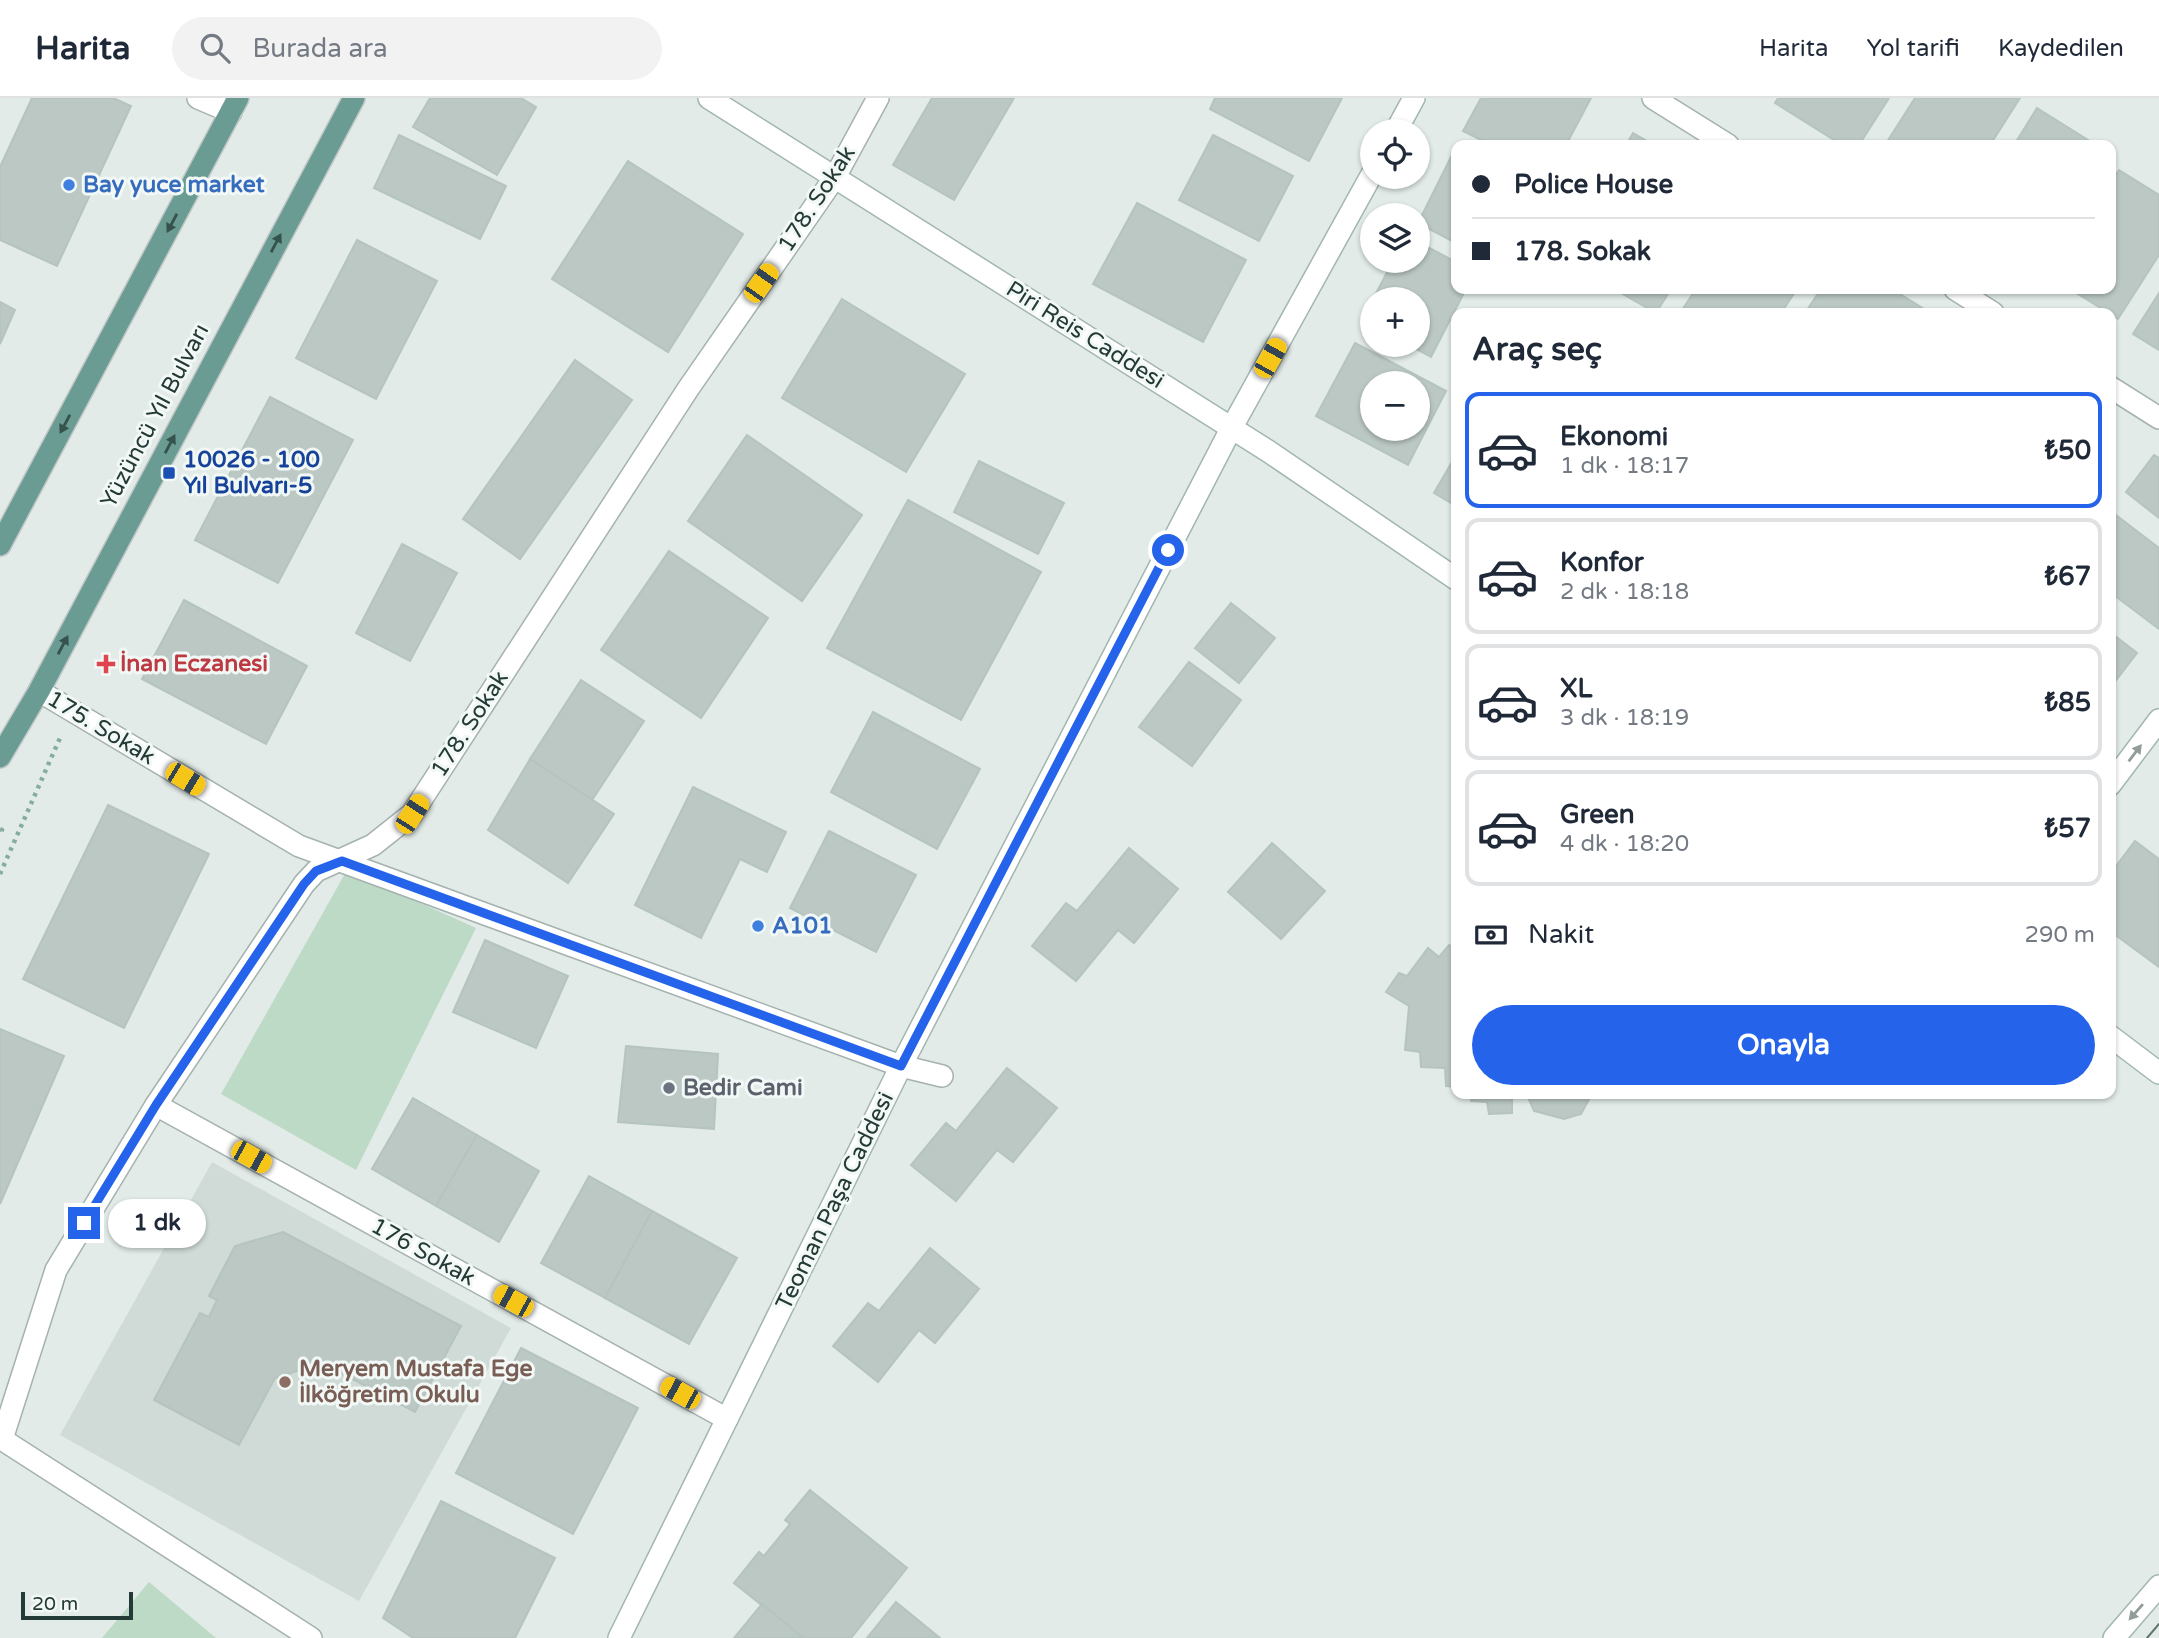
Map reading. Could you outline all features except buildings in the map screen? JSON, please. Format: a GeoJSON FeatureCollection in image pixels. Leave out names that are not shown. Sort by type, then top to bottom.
{"type":"FeatureCollection","features":[{"type":"Feature","properties":{"kind":"main road","name":"Yüzüncü Yıl Bulvarı"},"geometry":{"type":"LineString","coordinates":[[1,756],[39,691],[354,98]]}},
{"type":"Feature","properties":{"kind":"main road"},"geometry":{"type":"LineString","coordinates":[[0,545],[234,105]]}},
{"type":"Feature","properties":{"kind":"street"},"geometry":{"type":"LineString","coordinates":[[198,98],[234,105]]}},
{"type":"Feature","properties":{"kind":"street","name":"Piri Reis Caddesi"},"geometry":{"type":"LineString","coordinates":[[709,98],[1231,427],[1451,576]]}},
{"type":"Feature","properties":{"kind":"street","name":"178. Sokak"},"geometry":{"type":"LineString","coordinates":[[1,1439],[56,1270],[156,1105],[304,884],[316,871],[373,845],[412,814],[688,389],[835,177],[878,98]]}},
{"type":"Feature","properties":{"kind":"street"},"geometry":{"type":"LineString","coordinates":[[1402,119],[1414,98]]}},
{"type":"Feature","properties":{"kind":"street"},"geometry":{"type":"LineString","coordinates":[[1653,98],[1720,140]]}},
{"type":"Feature","properties":{"kind":"street","name":"Teoman Paşa Caddesi"},"geometry":{"type":"LineString","coordinates":[[619,1638],[901,1066],[1231,427],[1364,189]]}},
{"type":"Feature","properties":{"kind":"street"},"geometry":{"type":"LineString","coordinates":[[1963,294],[1985,308]]}},
{"type":"Feature","properties":{"kind":"street"},"geometry":{"type":"LineString","coordinates":[[2116,391],[2159,418]]}},
{"type":"Feature","properties":{"kind":"street","name":"175. Sokak"},"geometry":{"type":"LineString","coordinates":[[39,691],[299,846],[901,1066],[942,1076]]}},
{"type":"Feature","properties":{"kind":"street"},"geometry":{"type":"LineString","coordinates":[[2116,777],[2159,720]]}},
{"type":"Feature","properties":{"kind":"street"},"geometry":{"type":"LineString","coordinates":[[2116,1041],[2159,1073]]}},
{"type":"Feature","properties":{"kind":"street","name":"176 Sokak"},"geometry":{"type":"LineString","coordinates":[[156,1105],[727,1419]]}},
{"type":"Feature","properties":{"kind":"street"},"geometry":{"type":"LineString","coordinates":[[1,1439],[311,1638]]}},
{"type":"Feature","properties":{"kind":"street"},"geometry":{"type":"LineString","coordinates":[[2114,1638],[2159,1586]]}},
{"type":"Feature","properties":{"kind":"path"},"geometry":{"type":"LineString","coordinates":[[0,874],[72,711]]}},
{"type":"Feature","properties":{"kind":"shaded area","name":"Meryem Mustafa Ege İlköğretim Okulu"},"geometry":{"type":"Polygon","coordinates":[[[212,1162],[511,1328],[359,1601],[60,1435],[212,1162]]]}},
{"type":"Feature","properties":{"kind":"green space"},"geometry":{"type":"Polygon","coordinates":[[[347,870],[476,928],[356,1170],[221,1094],[347,870]]]}},
{"type":"Feature","properties":{"kind":"green space"},"geometry":{"type":"Polygon","coordinates":[[[149,1582],[216,1638],[102,1638],[149,1582]]]}},
{"type":"Feature","properties":{"kind":"tram line"},"geometry":{"type":"LineString","coordinates":[[2147,1638],[2159,1624]]}},
{"type":"Feature","properties":{"kind":"place","name":"Bay yuce market"},"geometry":{"type":"Point","coordinates":[69,185]}},
{"type":"Feature","properties":{"kind":"place","name":"10026 - 100 Yıl Bulvarı-5"},"geometry":{"type":"Point","coordinates":[169,473]}},
{"type":"Feature","properties":{"kind":"place","name":"İnan Eczanesi"},"geometry":{"type":"Point","coordinates":[106,664]}},
{"type":"Feature","properties":{"kind":"place","name":"A101"},"geometry":{"type":"Point","coordinates":[758,926]}},
{"type":"Feature","properties":{"kind":"place","name":"Bedir Cami"},"geometry":{"type":"Point","coordinates":[669,1088]}},
{"type":"Feature","properties":{"kind":"place","name":"Meryem Mustafa Ege İlköğretim Okulu"},"geometry":{"type":"Point","coordinates":[285,1382]}},
{"type":"Feature","properties":{"kind":"route"},"geometry":{"type":"LineString","coordinates":[[84,1223],[156,1105],[304,884],[316,871],[342,861],[901,1066],[1168,550]]}}]}
